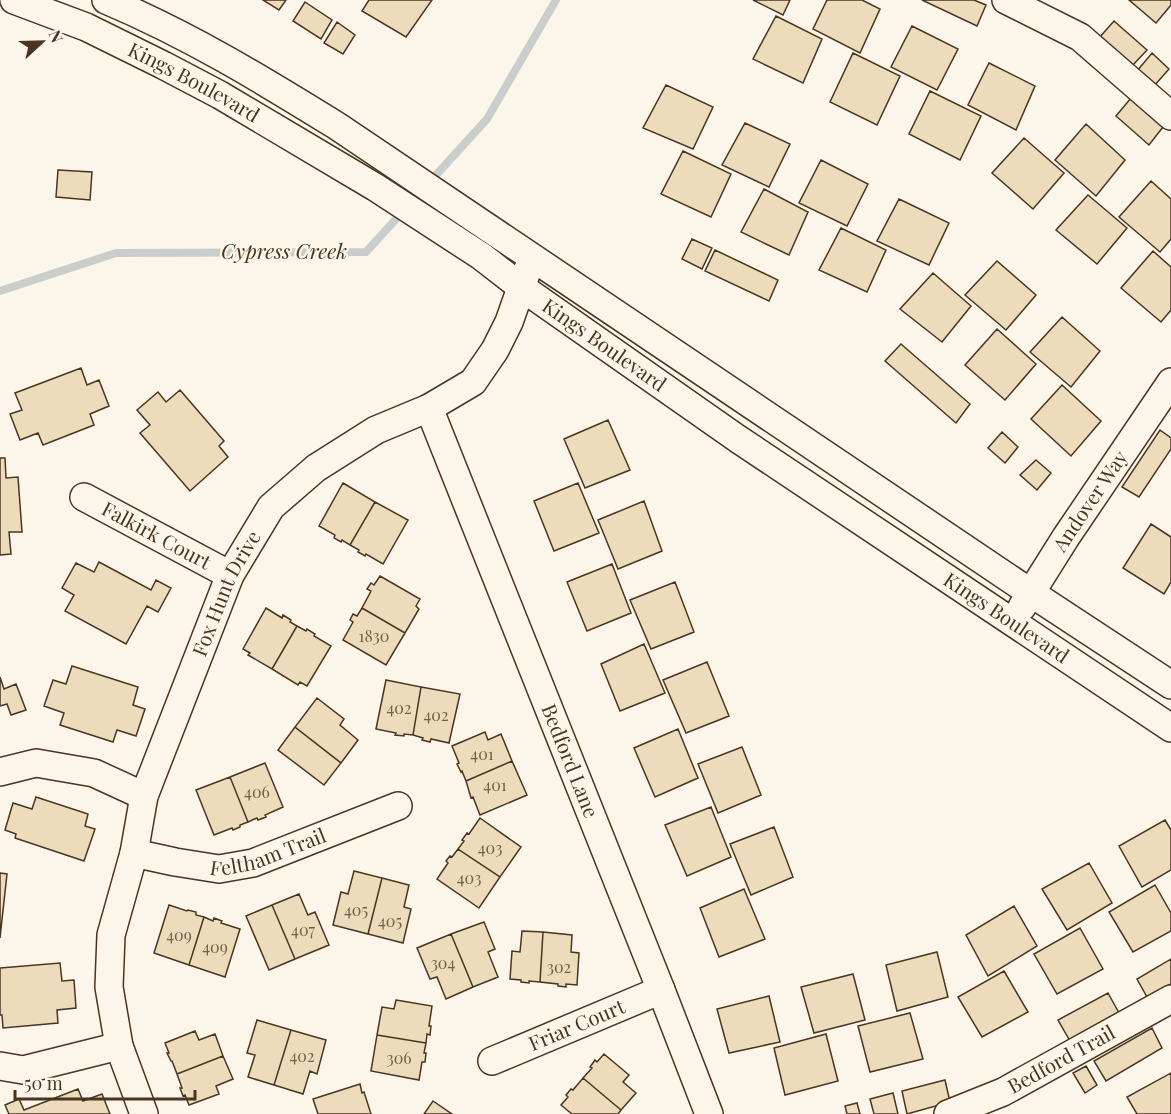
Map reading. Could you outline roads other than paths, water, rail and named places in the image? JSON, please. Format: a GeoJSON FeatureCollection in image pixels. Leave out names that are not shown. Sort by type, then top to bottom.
{"type":"FeatureCollection","features":[{"type":"Feature","properties":{"kind":"street","name":"Kings Boulevard"},"geometry":{"type":"LineString","coordinates":[[14,0],[86,27],[163,64],[375,187],[480,256],[738,439],[1171,728]]}},
{"type":"Feature","properties":{"kind":"street","name":"Kings Boulevard"},"geometry":{"type":"LineString","coordinates":[[106,0],[205,47],[272,86],[396,166],[1030,593],[1171,685]]}},
{"type":"Feature","properties":{"kind":"street"},"geometry":{"type":"LineString","coordinates":[[1006,0],[1080,37],[1171,116]]}},
{"type":"Feature","properties":{"kind":"street","name":"Fox Hunt Drive"},"geometry":{"type":"LineString","coordinates":[[119,1046],[109,987],[111,935],[134,853],[144,796],[230,575],[272,507],[316,468],[376,430],[429,408],[472,382],[495,350],[509,322],[532,258]]}},
{"type":"Feature","properties":{"kind":"street","name":"Andover Way"},"geometry":{"type":"LineString","coordinates":[[1012,623],[1066,537],[1171,382]]}},
{"type":"Feature","properties":{"kind":"street","name":"Bedford Lane"},"geometry":{"type":"LineString","coordinates":[[429,408],[709,1114]]}},
{"type":"Feature","properties":{"kind":"street","name":"Falkirk Court"},"geometry":{"type":"LineString","coordinates":[[84,497],[230,575]]}},
{"type":"Feature","properties":{"kind":"street"},"geometry":{"type":"LineString","coordinates":[[0,772],[36,763],[94,773],[144,796]]}},
{"type":"Feature","properties":{"kind":"street","name":"Feltham Trail"},"geometry":{"type":"LineString","coordinates":[[134,853],[219,869],[253,863],[399,806]]}},
{"type":"Feature","properties":{"kind":"street","name":"Friar Court"},"geometry":{"type":"LineString","coordinates":[[492,1061],[661,990]]}},
{"type":"Feature","properties":{"kind":"street","name":"Bedford Trail"},"geometry":{"type":"LineString","coordinates":[[948,1114],[1003,1092],[1171,999]]}},
{"type":"Feature","properties":{"kind":"street"},"geometry":{"type":"LineString","coordinates":[[0,1066],[23,1070],[119,1046],[144,1114]]}},
{"type":"Feature","properties":{"kind":"waterway","name":"Cypress Creek"},"geometry":{"type":"LineString","coordinates":[[0,291],[116,253],[366,252],[487,119],[556,0]]}}]}
